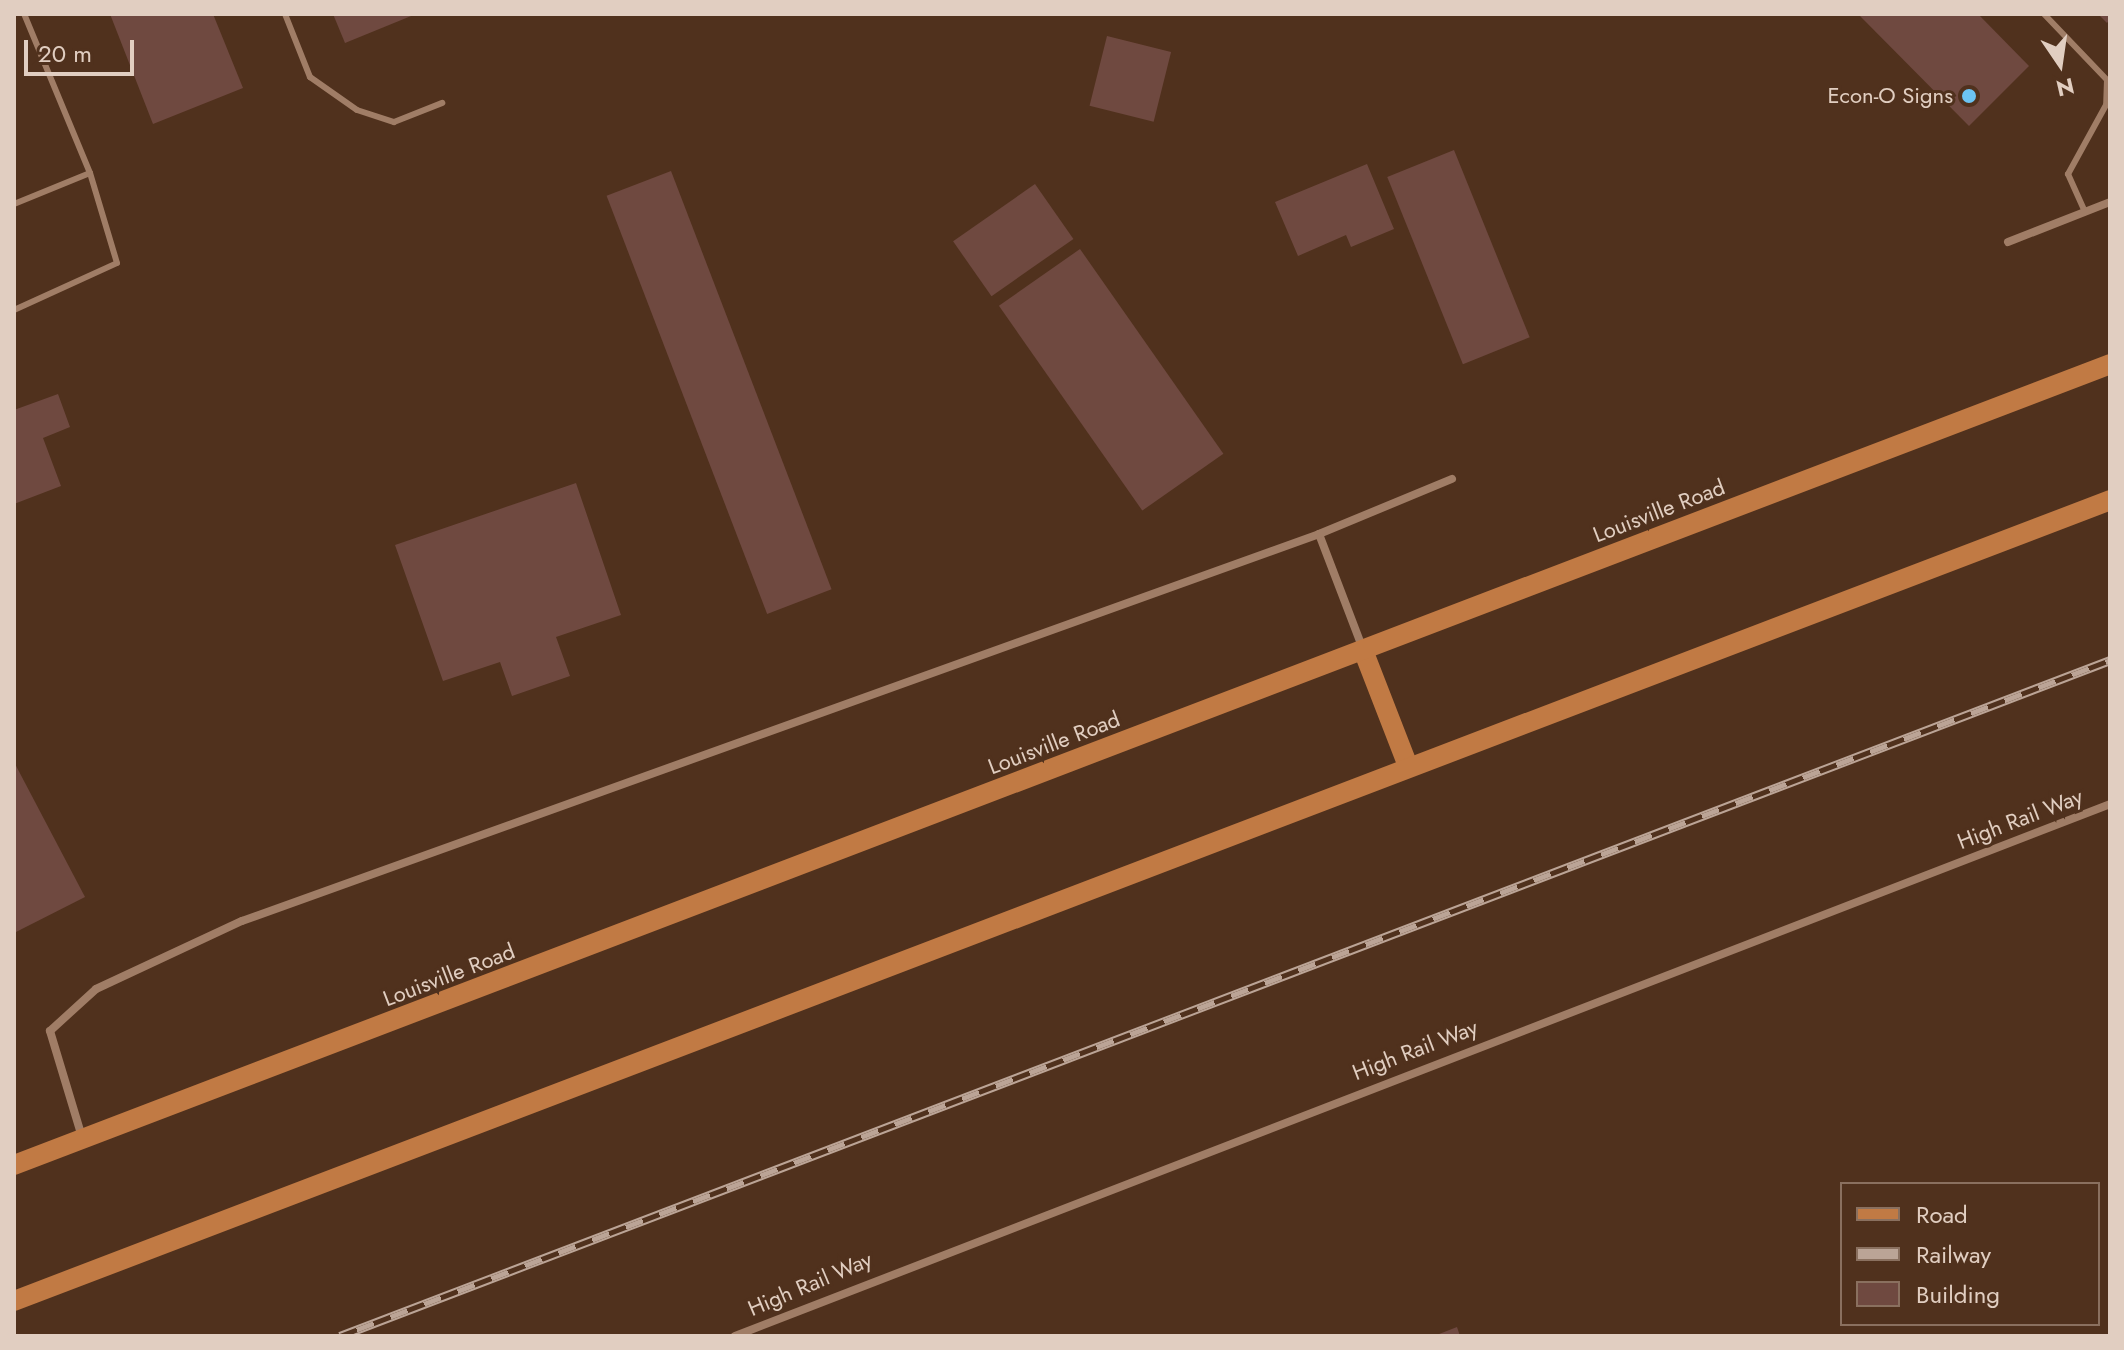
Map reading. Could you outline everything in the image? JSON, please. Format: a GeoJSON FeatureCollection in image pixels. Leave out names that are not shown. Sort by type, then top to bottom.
{"type":"FeatureCollection","features":[{"type":"Feature","properties":{"kind":"main road","name":"Louisville Road"},"geometry":{"type":"LineString","coordinates":[[14,1165],[2110,364]]}},
{"type":"Feature","properties":{"kind":"main road"},"geometry":{"type":"LineString","coordinates":[[14,1301],[2110,500]]}},
{"type":"Feature","properties":{"kind":"main road"},"geometry":{"type":"LineString","coordinates":[[1363,650],[1408,766]]}},
{"type":"Feature","properties":{"kind":"street"},"geometry":{"type":"LineString","coordinates":[[2008,242],[2110,202]]}},
{"type":"Feature","properties":{"kind":"street"},"geometry":{"type":"LineString","coordinates":[[83,1139],[50,1031],[96,989],[257,915],[1319,534],[1452,479]]}},
{"type":"Feature","properties":{"kind":"street"},"geometry":{"type":"LineString","coordinates":[[1319,534],[1363,650]]}},
{"type":"Feature","properties":{"kind":"street","name":"High Rail Way"},"geometry":{"type":"LineString","coordinates":[[735,1336],[2110,804]]}},
{"type":"Feature","properties":{"kind":"lane"},"geometry":{"type":"LineString","coordinates":[[14,310],[117,263],[90,173],[24,14]]}},
{"type":"Feature","properties":{"kind":"lane"},"geometry":{"type":"LineString","coordinates":[[285,14],[310,77],[357,110],[394,122],[442,103]]}},
{"type":"Feature","properties":{"kind":"lane"},"geometry":{"type":"LineString","coordinates":[[2044,14],[2107,80],[2106,105],[2068,174],[2085,212]]}},
{"type":"Feature","properties":{"kind":"lane"},"geometry":{"type":"LineString","coordinates":[[14,204],[90,173]]}},
{"type":"Feature","properties":{"kind":"building"},"geometry":{"type":"Polygon","coordinates":[[[110,14],[213,14],[243,88],[153,124],[110,14]]]}},
{"type":"Feature","properties":{"kind":"building"},"geometry":{"type":"Polygon","coordinates":[[[333,14],[416,14],[345,43],[333,14]]]}},
{"type":"Feature","properties":{"kind":"building","name":"Econ-O Signs"},"geometry":{"type":"Polygon","coordinates":[[[1858,14],[1978,14],[2029,66],[1969,126],[1858,14]]]}},
{"type":"Feature","properties":{"kind":"building"},"geometry":{"type":"Polygon","coordinates":[[[2098,14],[2110,14],[2110,19],[2107,23],[2098,14]]]}},
{"type":"Feature","properties":{"kind":"building"},"geometry":{"type":"Polygon","coordinates":[[[1107,36],[1171,52],[1154,122],[1090,106],[1107,36]]]}},
{"type":"Feature","properties":{"kind":"building"},"geometry":{"type":"Polygon","coordinates":[[[1454,150],[1530,337],[1463,364],[1387,177],[1454,150]]]}},
{"type":"Feature","properties":{"kind":"building"},"geometry":{"type":"Polygon","coordinates":[[[1367,164],[1394,229],[1351,247],[1346,235],[1298,256],[1275,202],[1367,164]]]}},
{"type":"Feature","properties":{"kind":"building"},"geometry":{"type":"Polygon","coordinates":[[[671,171],[832,589],[767,614],[607,196],[671,171]]]}},
{"type":"Feature","properties":{"kind":"building"},"geometry":{"type":"Polygon","coordinates":[[[1035,184],[1073,239],[992,296],[953,241],[1035,184]]]}},
{"type":"Feature","properties":{"kind":"building"},"geometry":{"type":"Polygon","coordinates":[[[1080,249],[1223,454],[1142,511],[999,306],[1080,249]]]}},
{"type":"Feature","properties":{"kind":"building"},"geometry":{"type":"Polygon","coordinates":[[[58,394],[70,427],[43,438],[61,486],[14,504],[14,410],[58,394]]]}},
{"type":"Feature","properties":{"kind":"building"},"geometry":{"type":"Polygon","coordinates":[[[576,483],[621,615],[556,637],[570,676],[512,696],[500,662],[443,681],[395,545],[576,483]]]}},
{"type":"Feature","properties":{"kind":"building"},"geometry":{"type":"Polygon","coordinates":[[[14,762],[85,897],[14,933],[14,762]]]}},
{"type":"Feature","properties":{"kind":"building"},"geometry":{"type":"Polygon","coordinates":[[[1457,1327],[1460,1336],[1434,1336],[1457,1327]]]}},
{"type":"Feature","properties":{"kind":"railway"},"geometry":{"type":"LineString","coordinates":[[340,1336],[2110,660]]}},
{"type":"Feature","properties":{"kind":"place","name":"Econ-O Signs"},"geometry":{"type":"Point","coordinates":[1969,96]}}]}
